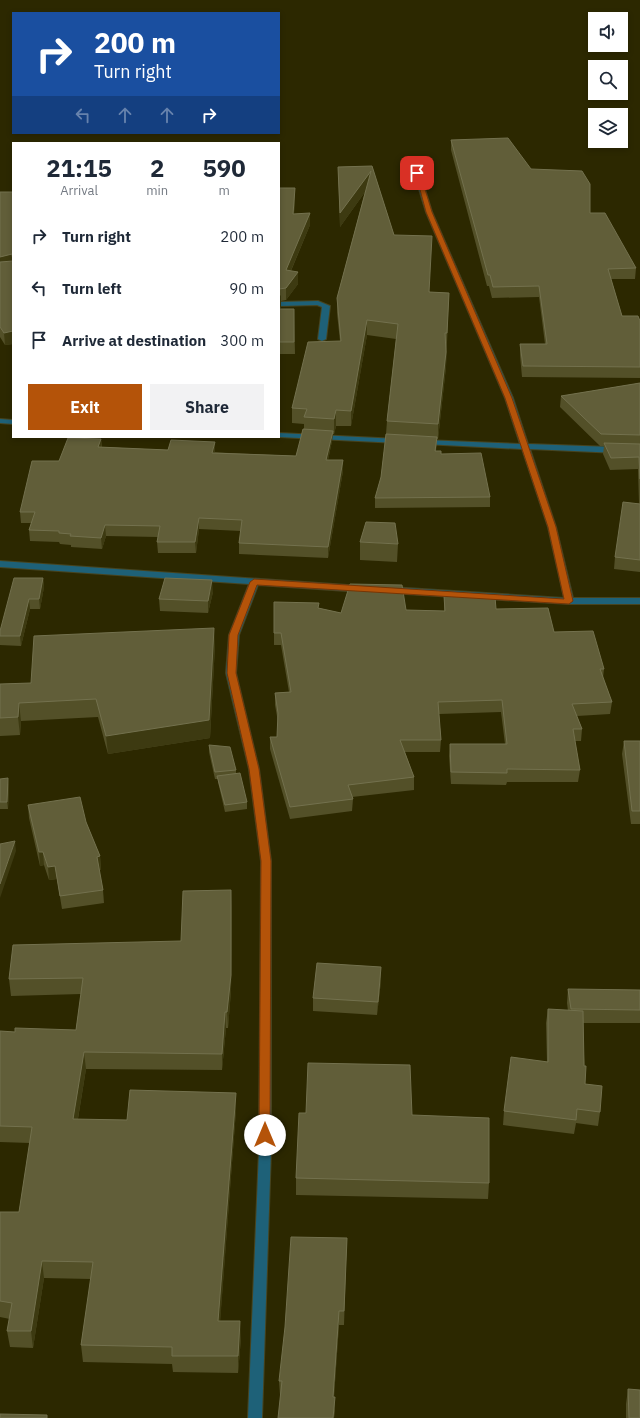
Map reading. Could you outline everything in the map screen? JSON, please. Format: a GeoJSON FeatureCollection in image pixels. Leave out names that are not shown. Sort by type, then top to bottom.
{"type":"FeatureCollection","features":[{"type":"Feature","properties":{"kind":"street"},"geometry":{"type":"LineString","coordinates":[[413,160],[429,212],[509,398],[552,527],[569,601]]}},
{"type":"Feature","properties":{"kind":"street"},"geometry":{"type":"LineString","coordinates":[[280,304],[318,303],[326,306],[322,338]]}},
{"type":"Feature","properties":{"kind":"street"},"geometry":{"type":"LineString","coordinates":[[0,421],[12,422]]}},
{"type":"Feature","properties":{"kind":"street"},"geometry":{"type":"LineString","coordinates":[[280,435],[525,448],[640,451]]}},
{"type":"Feature","properties":{"kind":"street"},"geometry":{"type":"LineString","coordinates":[[0,564],[254,582],[569,601],[640,601]]}},
{"type":"Feature","properties":{"kind":"street"},"geometry":{"type":"LineString","coordinates":[[254,582],[234,635],[231,673],[254,769],[266,861],[264,1150],[255,1418]]}},
{"type":"Feature","properties":{"kind":"building"},"geometry":{"type":"Polygon","coordinates":[[[508,138],[531,169],[582,171],[590,184],[590,213],[605,213],[636,268],[608,269],[622,316],[638,316],[640,321],[640,367],[523,366],[520,344],[547,344],[539,286],[493,287],[490,275],[488,275],[451,140],[508,138]]]}},
{"type":"Feature","properties":{"kind":"building"},"geometry":{"type":"Polygon","coordinates":[[[372,166],[394,235],[432,236],[429,292],[449,293],[447,333],[445,333],[446,352],[438,424],[387,421],[398,324],[367,320],[351,411],[336,410],[334,419],[304,417],[307,409],[292,408],[308,342],[341,341],[337,298],[371,171],[340,213],[338,167],[372,166]]]}},
{"type":"Feature","properties":{"kind":"building"},"geometry":{"type":"Polygon","coordinates":[[[280,188],[295,188],[293,214],[310,213],[286,270],[298,272],[286,288],[280,289],[280,188]]]}},
{"type":"Feature","properties":{"kind":"building"},"geometry":{"type":"Polygon","coordinates":[[[0,192],[12,192],[12,254],[0,257],[0,192]]]}},
{"type":"Feature","properties":{"kind":"building"},"geometry":{"type":"Polygon","coordinates":[[[12,261],[12,331],[4,333],[0,327],[0,262],[12,261]]]}},
{"type":"Feature","properties":{"kind":"building"},"geometry":{"type":"Polygon","coordinates":[[[280,309],[294,309],[294,342],[280,342],[280,309]]]}},
{"type":"Feature","properties":{"kind":"building"},"geometry":{"type":"Polygon","coordinates":[[[640,383],[640,435],[601,434],[561,396],[640,383]]]}},
{"type":"Feature","properties":{"kind":"building"},"geometry":{"type":"Polygon","coordinates":[[[303,429],[333,431],[326,460],[343,460],[328,547],[239,543],[242,520],[199,518],[195,542],[157,542],[160,526],[105,525],[101,538],[70,536],[71,534],[59,533],[59,531],[29,530],[35,512],[20,512],[32,461],[59,461],[68,438],[101,439],[98,447],[168,450],[171,440],[215,442],[212,453],[296,456],[303,429]]]}},
{"type":"Feature","properties":{"kind":"building"},"geometry":{"type":"Polygon","coordinates":[[[386,434],[437,437],[435,451],[441,451],[441,454],[481,453],[490,497],[375,498],[381,477],[386,434]]]}},
{"type":"Feature","properties":{"kind":"building"},"geometry":{"type":"Polygon","coordinates":[[[604,443],[640,444],[640,479],[639,457],[611,458],[604,443]]]}},
{"type":"Feature","properties":{"kind":"building"},"geometry":{"type":"Polygon","coordinates":[[[623,502],[640,504],[640,560],[615,557],[623,502]]]}},
{"type":"Feature","properties":{"kind":"building"},"geometry":{"type":"Polygon","coordinates":[[[366,522],[395,523],[398,544],[360,542],[366,522]]]}},
{"type":"Feature","properties":{"kind":"building"},"geometry":{"type":"Polygon","coordinates":[[[14,578],[43,578],[39,599],[29,599],[20,636],[0,636],[0,631],[14,578]]]}},
{"type":"Feature","properties":{"kind":"building"},"geometry":{"type":"Polygon","coordinates":[[[165,578],[212,580],[208,601],[159,599],[165,578]]]}},
{"type":"Feature","properties":{"kind":"building"},"geometry":{"type":"Polygon","coordinates":[[[350,584],[402,585],[406,610],[445,611],[444,596],[495,597],[496,609],[548,608],[554,632],[593,631],[604,669],[600,669],[612,702],[572,704],[582,729],[573,729],[580,770],[507,769],[507,773],[451,772],[450,744],[507,744],[502,700],[438,702],[441,740],[400,740],[414,777],[348,785],[353,799],[290,807],[270,737],[277,737],[278,713],[275,693],[291,692],[281,633],[274,633],[274,602],[319,603],[318,608],[341,613],[350,584]]]}},
{"type":"Feature","properties":{"kind":"building"},"geometry":{"type":"Polygon","coordinates":[[[214,628],[209,720],[106,736],[96,699],[19,703],[18,717],[0,718],[0,684],[31,683],[34,636],[214,628]]]}},
{"type":"Feature","properties":{"kind":"building"},"geometry":{"type":"Polygon","coordinates":[[[624,741],[640,741],[640,811],[632,811],[624,741]]]}},
{"type":"Feature","properties":{"kind":"building"},"geometry":{"type":"Polygon","coordinates":[[[209,745],[230,747],[236,770],[215,772],[209,745]]]}},
{"type":"Feature","properties":{"kind":"building"},"geometry":{"type":"Polygon","coordinates":[[[240,773],[247,802],[225,805],[217,776],[240,773]]]}},
{"type":"Feature","properties":{"kind":"building"},"geometry":{"type":"Polygon","coordinates":[[[8,778],[7,802],[0,802],[0,779],[8,778]]]}},
{"type":"Feature","properties":{"kind":"building"},"geometry":{"type":"Polygon","coordinates":[[[80,797],[86,822],[100,856],[97,857],[103,890],[60,896],[55,866],[48,867],[43,852],[39,852],[28,805],[80,797]]]}},
{"type":"Feature","properties":{"kind":"building"},"geometry":{"type":"Polygon","coordinates":[[[15,841],[0,884],[0,844],[15,841]]]}},
{"type":"Feature","properties":{"kind":"building"},"geometry":{"type":"Polygon","coordinates":[[[231,890],[231,975],[227,1012],[225,1012],[222,1054],[84,1052],[73,1119],[127,1120],[130,1090],[236,1093],[218,1321],[240,1321],[238,1356],[172,1356],[172,1347],[81,1345],[93,1262],[42,1261],[31,1331],[7,1331],[12,1303],[0,1301],[0,1212],[19,1212],[32,1127],[0,1126],[0,1031],[15,1032],[15,1028],[76,1030],[83,978],[9,979],[13,945],[181,941],[183,891],[231,890]]]}},
{"type":"Feature","properties":{"kind":"building"},"geometry":{"type":"Polygon","coordinates":[[[317,963],[381,967],[378,1002],[313,998],[317,963]]]}},
{"type":"Feature","properties":{"kind":"building"},"geometry":{"type":"Polygon","coordinates":[[[568,989],[640,990],[640,1010],[571,1009],[568,989]]]}},
{"type":"Feature","properties":{"kind":"building"},"geometry":{"type":"Polygon","coordinates":[[[548,1009],[583,1011],[584,1066],[586,1066],[585,1084],[602,1086],[600,1112],[577,1109],[576,1120],[504,1111],[511,1057],[548,1062],[548,1009]]]}},
{"type":"Feature","properties":{"kind":"building"},"geometry":{"type":"Polygon","coordinates":[[[308,1063],[410,1065],[412,1115],[489,1118],[489,1183],[296,1178],[299,1113],[306,1113],[308,1063]]]}},
{"type":"Feature","properties":{"kind":"building"},"geometry":{"type":"Polygon","coordinates":[[[291,1237],[347,1238],[344,1311],[339,1311],[333,1418],[278,1418],[282,1381],[279,1381],[285,1327],[291,1237]]]}},
{"type":"Feature","properties":{"kind":"building"},"geometry":{"type":"Polygon","coordinates":[[[628,1389],[640,1390],[640,1418],[629,1418],[628,1389]]]}},
{"type":"Feature","properties":{"kind":"building"},"geometry":{"type":"Polygon","coordinates":[[[0,1414],[47,1415],[47,1418],[0,1418],[0,1414]]]}},
{"type":"Feature","properties":{"kind":"route"},"geometry":{"type":"LineString","coordinates":[[265,1135],[266,861],[254,769],[231,673],[234,635],[254,582],[569,601],[552,527],[509,398],[429,212],[417,173]]}}]}
